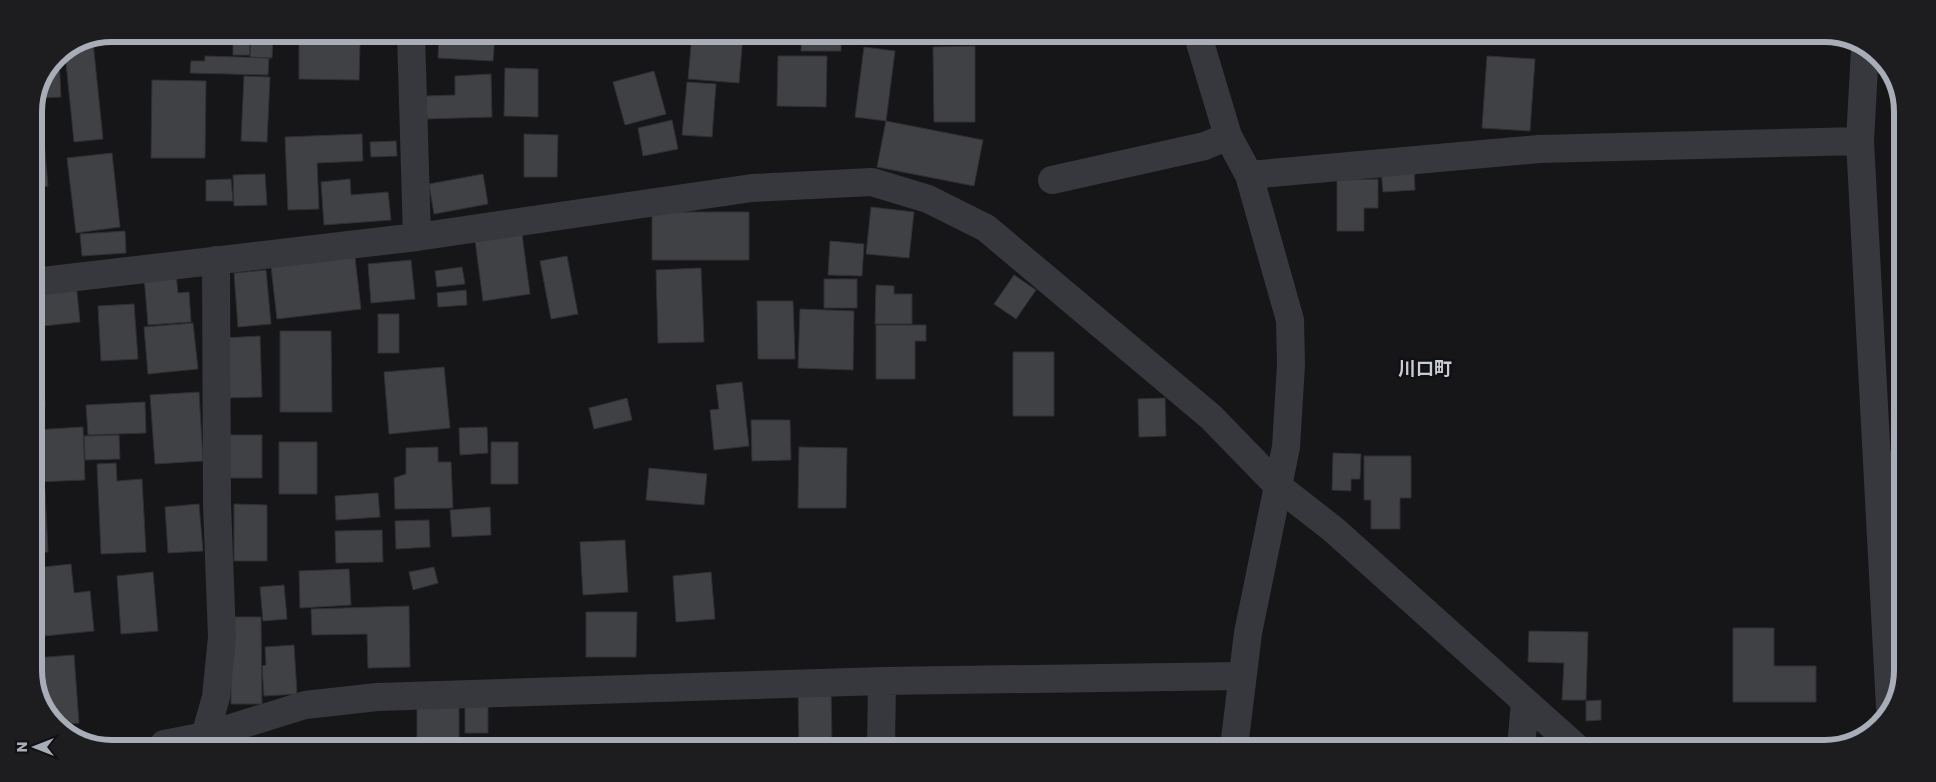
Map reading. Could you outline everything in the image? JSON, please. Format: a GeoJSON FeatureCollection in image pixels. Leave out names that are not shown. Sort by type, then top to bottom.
{"type":"FeatureCollection","features":[{"type":"Feature","properties":{"kind":"street"},"geometry":{"type":"LineString","coordinates":[[411,42],[417,237]]}},
{"type":"Feature","properties":{"kind":"street"},"geometry":{"type":"LineString","coordinates":[[1200,42],[1228,136],[1249,175],[1290,320],[1291,365],[1286,447],[1279,487],[1258,577],[1241,676],[1235,740]]}},
{"type":"Feature","properties":{"kind":"street"},"geometry":{"type":"LineString","coordinates":[[1865,56],[1860,141],[1889,693]]}},
{"type":"Feature","properties":{"kind":"street"},"geometry":{"type":"LineString","coordinates":[[1052,180],[1205,146],[1228,136]]}},
{"type":"Feature","properties":{"kind":"street"},"geometry":{"type":"LineString","coordinates":[[1249,175],[1539,149],[1860,141]]}},
{"type":"Feature","properties":{"kind":"street"},"geometry":{"type":"LineString","coordinates":[[42,281],[417,237],[752,188],[872,182],[928,199],[986,228],[1211,417],[1279,487],[1334,530],[1568,740]]}},
{"type":"Feature","properties":{"kind":"street"},"geometry":{"type":"LineString","coordinates":[[205,740],[216,697],[222,637],[217,504],[216,260]]}},
{"type":"Feature","properties":{"kind":"street"},"geometry":{"type":"LineString","coordinates":[[205,740],[305,705],[378,697],[882,681],[1241,676]]}},
{"type":"Feature","properties":{"kind":"street"},"geometry":{"type":"LineString","coordinates":[[881,740],[882,681]]}},
{"type":"Feature","properties":{"kind":"street"},"geometry":{"type":"LineString","coordinates":[[1522,740],[1526,702]]}},
{"type":"Feature","properties":{"kind":"building"},"geometry":{"type":"Polygon","coordinates":[[[233,42],[249,42],[250,55],[233,55],[233,42]]]}},
{"type":"Feature","properties":{"kind":"building"},"geometry":{"type":"Polygon","coordinates":[[[251,42],[273,42],[272,58],[250,57],[251,42]]]}},
{"type":"Feature","properties":{"kind":"building"},"geometry":{"type":"Polygon","coordinates":[[[439,42],[494,42],[493,61],[438,58],[439,42]]]}},
{"type":"Feature","properties":{"kind":"building"},"geometry":{"type":"Polygon","coordinates":[[[691,42],[742,42],[739,83],[688,79],[691,42]]]}},
{"type":"Feature","properties":{"kind":"building"},"geometry":{"type":"Polygon","coordinates":[[[802,42],[841,42],[841,51],[801,51],[802,42]]]}},
{"type":"Feature","properties":{"kind":"building"},"geometry":{"type":"Polygon","coordinates":[[[299,43],[360,44],[359,80],[299,79],[299,43]]]}},
{"type":"Feature","properties":{"kind":"building"},"geometry":{"type":"Polygon","coordinates":[[[93,46],[103,139],[74,142],[66,61],[73,54],[93,46]]]}},
{"type":"Feature","properties":{"kind":"building"},"geometry":{"type":"Polygon","coordinates":[[[975,46],[975,122],[934,122],[933,47],[975,46]]]}},
{"type":"Feature","properties":{"kind":"building"},"geometry":{"type":"Polygon","coordinates":[[[864,47],[895,51],[886,121],[855,117],[864,47]]]}},
{"type":"Feature","properties":{"kind":"building"},"geometry":{"type":"Polygon","coordinates":[[[205,56],[269,58],[268,75],[190,73],[191,61],[205,61],[205,56]]]}},
{"type":"Feature","properties":{"kind":"building"},"geometry":{"type":"Polygon","coordinates":[[[778,56],[827,56],[826,107],[777,106],[778,56]]]}},
{"type":"Feature","properties":{"kind":"building"},"geometry":{"type":"Polygon","coordinates":[[[1487,56],[1535,59],[1530,131],[1482,128],[1487,56]]]}},
{"type":"Feature","properties":{"kind":"building"},"geometry":{"type":"Polygon","coordinates":[[[60,67],[61,97],[44,98],[54,73],[60,67]]]}},
{"type":"Feature","properties":{"kind":"building"},"geometry":{"type":"Polygon","coordinates":[[[505,68],[538,69],[538,117],[504,116],[505,68]]]}},
{"type":"Feature","properties":{"kind":"building"},"geometry":{"type":"Polygon","coordinates":[[[654,71],[666,114],[625,125],[613,82],[654,71]]]}},
{"type":"Feature","properties":{"kind":"building"},"geometry":{"type":"Polygon","coordinates":[[[491,74],[492,117],[427,119],[426,96],[455,95],[455,76],[491,74]]]}},
{"type":"Feature","properties":{"kind":"building"},"geometry":{"type":"Polygon","coordinates":[[[244,76],[270,77],[267,142],[241,141],[244,76]]]}},
{"type":"Feature","properties":{"kind":"building"},"geometry":{"type":"Polygon","coordinates":[[[152,80],[206,81],[205,158],[151,158],[152,80]]]}},
{"type":"Feature","properties":{"kind":"building"},"geometry":{"type":"Polygon","coordinates":[[[687,82],[716,84],[712,137],[682,135],[687,82]]]}},
{"type":"Feature","properties":{"kind":"building"},"geometry":{"type":"Polygon","coordinates":[[[672,120],[678,149],[643,156],[638,128],[672,120]]]}},
{"type":"Feature","properties":{"kind":"building"},"geometry":{"type":"Polygon","coordinates":[[[886,121],[983,140],[974,186],[877,167],[886,121]]]}},
{"type":"Feature","properties":{"kind":"building"},"geometry":{"type":"Polygon","coordinates":[[[42,131],[48,186],[42,187],[42,131]]]}},
{"type":"Feature","properties":{"kind":"building"},"geometry":{"type":"Polygon","coordinates":[[[362,134],[363,161],[317,163],[319,209],[288,210],[285,137],[362,134]]]}},
{"type":"Feature","properties":{"kind":"building"},"geometry":{"type":"Polygon","coordinates":[[[524,134],[558,135],[557,177],[524,177],[524,134]]]}},
{"type":"Feature","properties":{"kind":"building"},"geometry":{"type":"Polygon","coordinates":[[[396,141],[397,156],[371,157],[370,142],[396,141]]]}},
{"type":"Feature","properties":{"kind":"building"},"geometry":{"type":"Polygon","coordinates":[[[112,153],[120,227],[76,233],[67,158],[112,153]]]}},
{"type":"Feature","properties":{"kind":"building"},"geometry":{"type":"Polygon","coordinates":[[[1414,167],[1415,190],[1383,192],[1381,169],[1414,167]]]}},
{"type":"Feature","properties":{"kind":"building"},"geometry":{"type":"Polygon","coordinates":[[[265,174],[267,205],[234,206],[233,175],[265,174]]]}},
{"type":"Feature","properties":{"kind":"building"},"geometry":{"type":"Polygon","coordinates":[[[483,174],[488,204],[434,214],[429,184],[483,174]]]}},
{"type":"Feature","properties":{"kind":"building"},"geometry":{"type":"Polygon","coordinates":[[[231,179],[233,201],[206,201],[206,180],[231,179]]]}},
{"type":"Feature","properties":{"kind":"building"},"geometry":{"type":"Polygon","coordinates":[[[350,179],[351,195],[388,192],[391,220],[324,225],[321,182],[350,179]]]}},
{"type":"Feature","properties":{"kind":"building"},"geometry":{"type":"Polygon","coordinates":[[[1378,179],[1378,208],[1364,208],[1364,231],[1337,231],[1337,180],[1378,179]]]}},
{"type":"Feature","properties":{"kind":"building"},"geometry":{"type":"Polygon","coordinates":[[[871,207],[914,212],[909,258],[866,254],[871,207]]]}},
{"type":"Feature","properties":{"kind":"building"},"geometry":{"type":"Polygon","coordinates":[[[652,212],[749,212],[749,260],[652,260],[652,212]]]}},
{"type":"Feature","properties":{"kind":"building"},"geometry":{"type":"Polygon","coordinates":[[[125,231],[126,253],[82,256],[80,234],[125,231]]]}},
{"type":"Feature","properties":{"kind":"building"},"geometry":{"type":"Polygon","coordinates":[[[522,234],[530,294],[483,301],[475,240],[522,234]]]}},
{"type":"Feature","properties":{"kind":"building"},"geometry":{"type":"Polygon","coordinates":[[[830,241],[864,244],[862,276],[828,275],[830,241]]]}},
{"type":"Feature","properties":{"kind":"building"},"geometry":{"type":"Polygon","coordinates":[[[354,249],[361,309],[277,319],[270,258],[354,249]]]}},
{"type":"Feature","properties":{"kind":"building"},"geometry":{"type":"Polygon","coordinates":[[[567,256],[578,314],[551,319],[540,261],[567,256]]]}},
{"type":"Feature","properties":{"kind":"building"},"geometry":{"type":"Polygon","coordinates":[[[411,260],[415,299],[371,303],[368,264],[411,260]]]}},
{"type":"Feature","properties":{"kind":"building"},"geometry":{"type":"Polygon","coordinates":[[[462,267],[465,284],[437,287],[435,271],[462,267]]]}},
{"type":"Feature","properties":{"kind":"building"},"geometry":{"type":"Polygon","coordinates":[[[701,268],[704,342],[658,343],[656,270],[701,268]]]}},
{"type":"Feature","properties":{"kind":"building"},"geometry":{"type":"Polygon","coordinates":[[[266,270],[271,324],[238,327],[234,273],[266,270]]]}},
{"type":"Feature","properties":{"kind":"building"},"geometry":{"type":"Polygon","coordinates":[[[176,274],[178,293],[189,292],[191,322],[148,325],[144,276],[176,274]]]}},
{"type":"Feature","properties":{"kind":"building"},"geometry":{"type":"Polygon","coordinates":[[[1014,275],[1036,290],[1016,319],[994,304],[1014,275]]]}},
{"type":"Feature","properties":{"kind":"building"},"geometry":{"type":"Polygon","coordinates":[[[824,279],[857,279],[857,308],[824,308],[824,279]]]}},
{"type":"Feature","properties":{"kind":"building"},"geometry":{"type":"Polygon","coordinates":[[[76,282],[80,322],[42,326],[42,285],[76,282]]]}},
{"type":"Feature","properties":{"kind":"building"},"geometry":{"type":"Polygon","coordinates":[[[876,285],[894,286],[894,294],[912,294],[912,324],[875,324],[876,285]]]}},
{"type":"Feature","properties":{"kind":"building"},"geometry":{"type":"Polygon","coordinates":[[[466,290],[467,305],[438,307],[437,293],[466,290]]]}},
{"type":"Feature","properties":{"kind":"building"},"geometry":{"type":"Polygon","coordinates":[[[757,301],[793,301],[795,359],[758,359],[757,301]]]}},
{"type":"Feature","properties":{"kind":"building"},"geometry":{"type":"Polygon","coordinates":[[[134,304],[138,359],[101,361],[98,306],[134,304]]]}},
{"type":"Feature","properties":{"kind":"building"},"geometry":{"type":"Polygon","coordinates":[[[800,309],[854,311],[853,370],[798,368],[800,309]]]}},
{"type":"Feature","properties":{"kind":"building"},"geometry":{"type":"Polygon","coordinates":[[[378,314],[399,314],[399,353],[378,353],[378,314]]]}},
{"type":"Feature","properties":{"kind":"building"},"geometry":{"type":"Polygon","coordinates":[[[193,323],[198,369],[148,374],[144,327],[193,323]]]}},
{"type":"Feature","properties":{"kind":"building"},"geometry":{"type":"Polygon","coordinates":[[[876,325],[926,325],[926,341],[915,341],[915,379],[876,379],[876,325]]]}},
{"type":"Feature","properties":{"kind":"building"},"geometry":{"type":"Polygon","coordinates":[[[280,331],[331,331],[332,412],[280,412],[280,331]]]}},
{"type":"Feature","properties":{"kind":"building"},"geometry":{"type":"Polygon","coordinates":[[[260,336],[262,397],[225,398],[222,338],[260,336]]]}},
{"type":"Feature","properties":{"kind":"building"},"geometry":{"type":"Polygon","coordinates":[[[1013,352],[1054,352],[1054,416],[1013,416],[1013,352]]]}},
{"type":"Feature","properties":{"kind":"building"},"geometry":{"type":"Polygon","coordinates":[[[42,356],[45,406],[43,406],[42,356]]]}},
{"type":"Feature","properties":{"kind":"building"},"geometry":{"type":"Polygon","coordinates":[[[444,367],[450,428],[389,434],[384,372],[444,367]]]}},
{"type":"Feature","properties":{"kind":"building"},"geometry":{"type":"Polygon","coordinates":[[[742,382],[749,446],[714,450],[710,410],[719,409],[716,385],[742,382]]]}},
{"type":"Feature","properties":{"kind":"building"},"geometry":{"type":"Polygon","coordinates":[[[199,392],[203,461],[155,464],[150,395],[199,392]]]}},
{"type":"Feature","properties":{"kind":"building"},"geometry":{"type":"Polygon","coordinates":[[[627,398],[632,420],[594,429],[589,408],[627,398]]]}},
{"type":"Feature","properties":{"kind":"building"},"geometry":{"type":"Polygon","coordinates":[[[1165,398],[1166,436],[1139,437],[1138,399],[1165,398]]]}},
{"type":"Feature","properties":{"kind":"building"},"geometry":{"type":"Polygon","coordinates":[[[145,402],[146,433],[88,435],[86,405],[145,402]]]}},
{"type":"Feature","properties":{"kind":"building"},"geometry":{"type":"Polygon","coordinates":[[[751,420],[790,420],[791,460],[752,461],[751,420]]]}},
{"type":"Feature","properties":{"kind":"building"},"geometry":{"type":"Polygon","coordinates":[[[83,427],[85,480],[43,482],[43,429],[83,427]]]}},
{"type":"Feature","properties":{"kind":"building"},"geometry":{"type":"Polygon","coordinates":[[[487,427],[488,453],[460,455],[459,428],[487,427]]]}},
{"type":"Feature","properties":{"kind":"building"},"geometry":{"type":"Polygon","coordinates":[[[119,435],[120,459],[85,460],[84,436],[119,435]]]}},
{"type":"Feature","properties":{"kind":"building"},"geometry":{"type":"Polygon","coordinates":[[[225,435],[262,435],[262,478],[225,478],[225,435]]]}},
{"type":"Feature","properties":{"kind":"building"},"geometry":{"type":"Polygon","coordinates":[[[279,442],[317,442],[317,494],[279,494],[279,442]]]}},
{"type":"Feature","properties":{"kind":"building"},"geometry":{"type":"Polygon","coordinates":[[[491,442],[518,442],[518,484],[491,484],[491,442]]]}},
{"type":"Feature","properties":{"kind":"building"},"geometry":{"type":"Polygon","coordinates":[[[438,447],[438,462],[451,462],[453,508],[395,509],[394,478],[406,474],[406,448],[438,447]]]}},
{"type":"Feature","properties":{"kind":"building"},"geometry":{"type":"Polygon","coordinates":[[[799,447],[847,448],[846,508],[798,508],[799,447]]]}},
{"type":"Feature","properties":{"kind":"building"},"geometry":{"type":"Polygon","coordinates":[[[1894,451],[1894,494],[1883,494],[1882,452],[1894,451]]]}},
{"type":"Feature","properties":{"kind":"building"},"geometry":{"type":"Polygon","coordinates":[[[1333,453],[1361,454],[1360,479],[1351,479],[1351,491],[1332,490],[1333,453]]]}},
{"type":"Feature","properties":{"kind":"building"},"geometry":{"type":"Polygon","coordinates":[[[1364,456],[1411,456],[1411,498],[1400,498],[1400,529],[1371,529],[1371,500],[1364,500],[1364,456]]]}},
{"type":"Feature","properties":{"kind":"building"},"geometry":{"type":"Polygon","coordinates":[[[116,463],[117,481],[142,479],[146,552],[101,554],[97,464],[116,463]]]}},
{"type":"Feature","properties":{"kind":"building"},"geometry":{"type":"Polygon","coordinates":[[[649,468],[707,474],[704,505],[646,500],[649,468]]]}},
{"type":"Feature","properties":{"kind":"building"},"geometry":{"type":"Polygon","coordinates":[[[43,490],[45,490],[48,552],[43,552],[43,490]]]}},
{"type":"Feature","properties":{"kind":"building"},"geometry":{"type":"Polygon","coordinates":[[[378,493],[380,517],[336,520],[335,496],[378,493]]]}},
{"type":"Feature","properties":{"kind":"building"},"geometry":{"type":"Polygon","coordinates":[[[199,504],[203,551],[168,553],[165,507],[199,504]]]}},
{"type":"Feature","properties":{"kind":"building"},"geometry":{"type":"Polygon","coordinates":[[[234,504],[267,505],[267,561],[234,561],[234,504]]]}},
{"type":"Feature","properties":{"kind":"building"},"geometry":{"type":"Polygon","coordinates":[[[490,507],[491,535],[452,537],[450,510],[490,507]]]}},
{"type":"Feature","properties":{"kind":"building"},"geometry":{"type":"Polygon","coordinates":[[[429,520],[430,547],[396,549],[395,521],[429,520]]]}},
{"type":"Feature","properties":{"kind":"building"},"geometry":{"type":"Polygon","coordinates":[[[382,530],[383,562],[336,563],[335,531],[382,530]]]}},
{"type":"Feature","properties":{"kind":"building"},"geometry":{"type":"Polygon","coordinates":[[[625,540],[628,592],[583,595],[580,542],[625,540]]]}},
{"type":"Feature","properties":{"kind":"building"},"geometry":{"type":"Polygon","coordinates":[[[71,564],[74,593],[90,591],[94,631],[43,636],[43,567],[71,564]]]}},
{"type":"Feature","properties":{"kind":"building"},"geometry":{"type":"Polygon","coordinates":[[[434,567],[438,583],[413,590],[409,572],[434,567]]]}},
{"type":"Feature","properties":{"kind":"building"},"geometry":{"type":"Polygon","coordinates":[[[349,569],[351,605],[300,608],[299,571],[349,569]]]}},
{"type":"Feature","properties":{"kind":"building"},"geometry":{"type":"Polygon","coordinates":[[[153,572],[158,631],[121,634],[117,576],[153,572]]]}},
{"type":"Feature","properties":{"kind":"building"},"geometry":{"type":"Polygon","coordinates":[[[711,572],[715,619],[676,622],[673,576],[711,572]]]}},
{"type":"Feature","properties":{"kind":"building"},"geometry":{"type":"Polygon","coordinates":[[[284,585],[287,619],[263,621],[260,587],[284,585]]]}},
{"type":"Feature","properties":{"kind":"building"},"geometry":{"type":"Polygon","coordinates":[[[409,606],[410,667],[368,668],[367,634],[312,635],[311,609],[409,606]]]}},
{"type":"Feature","properties":{"kind":"building"},"geometry":{"type":"Polygon","coordinates":[[[586,612],[637,612],[636,657],[586,657],[586,612]]]}},
{"type":"Feature","properties":{"kind":"building"},"geometry":{"type":"Polygon","coordinates":[[[231,617],[261,617],[262,704],[231,704],[231,617]]]}},
{"type":"Feature","properties":{"kind":"building"},"geometry":{"type":"Polygon","coordinates":[[[1733,628],[1774,628],[1774,666],[1816,666],[1816,702],[1733,702],[1733,628]]]}},
{"type":"Feature","properties":{"kind":"building"},"geometry":{"type":"Polygon","coordinates":[[[1529,631],[1588,632],[1586,700],[1562,700],[1564,663],[1528,662],[1529,631]]]}},
{"type":"Feature","properties":{"kind":"building"},"geometry":{"type":"Polygon","coordinates":[[[294,645],[297,694],[264,696],[262,666],[266,665],[265,647],[294,645]]]}},
{"type":"Feature","properties":{"kind":"building"},"geometry":{"type":"Polygon","coordinates":[[[74,655],[79,723],[69,724],[57,712],[48,696],[43,674],[43,657],[74,655]]]}},
{"type":"Feature","properties":{"kind":"building"},"geometry":{"type":"Polygon","coordinates":[[[831,688],[832,740],[799,740],[798,689],[831,688]]]}},
{"type":"Feature","properties":{"kind":"building"},"geometry":{"type":"Polygon","coordinates":[[[459,699],[459,740],[417,740],[417,700],[459,699]]]}},
{"type":"Feature","properties":{"kind":"building"},"geometry":{"type":"Polygon","coordinates":[[[465,700],[488,700],[488,733],[465,733],[465,700]]]}},
{"type":"Feature","properties":{"kind":"building"},"geometry":{"type":"Polygon","coordinates":[[[1601,700],[1601,720],[1586,721],[1586,701],[1601,700]]]}},
{"type":"Feature","properties":{"kind":"district","name":"川口町"},"geometry":{"type":"Point","coordinates":[1425,369]}}]}
